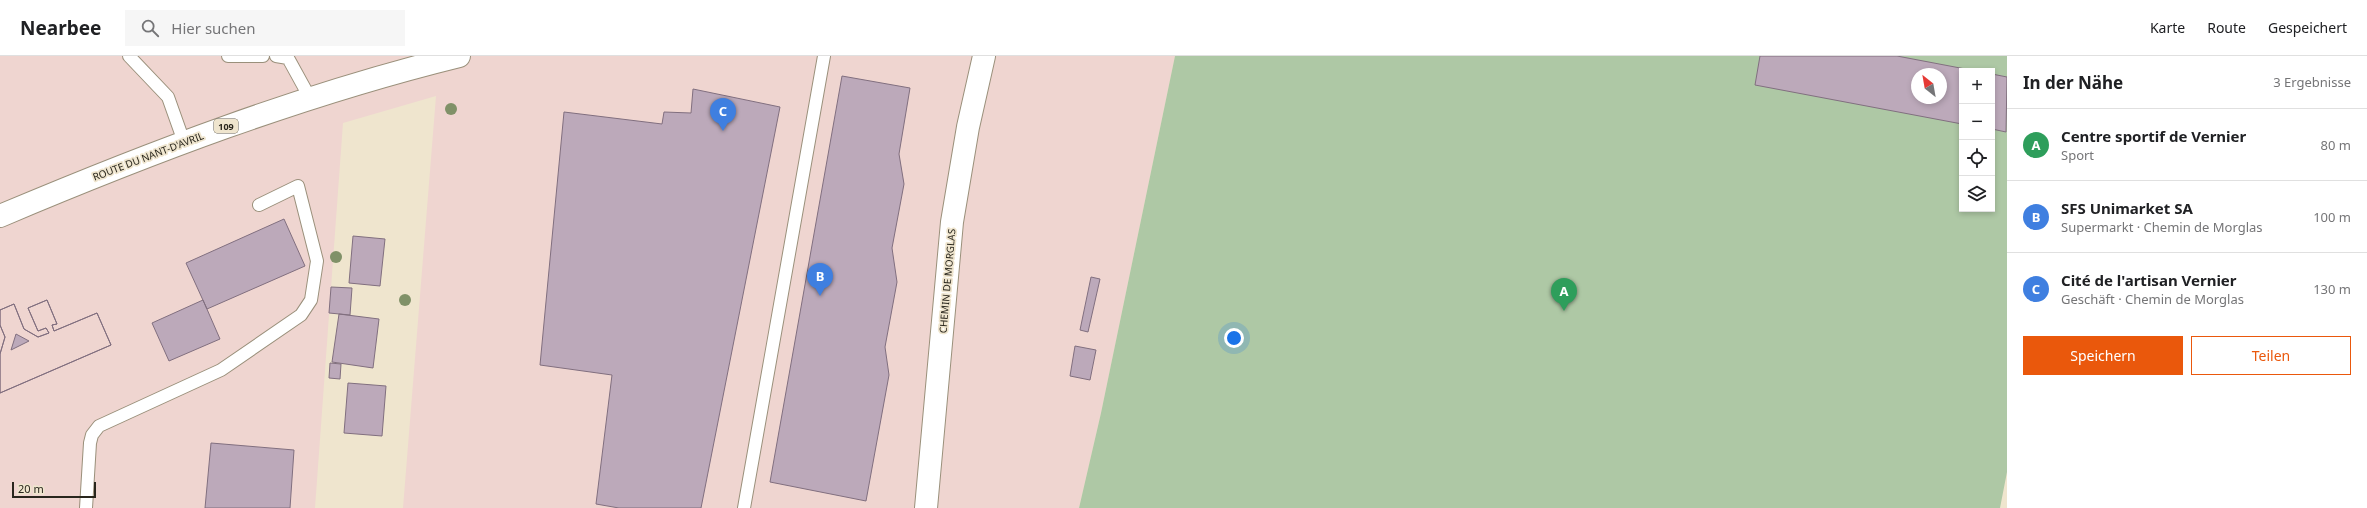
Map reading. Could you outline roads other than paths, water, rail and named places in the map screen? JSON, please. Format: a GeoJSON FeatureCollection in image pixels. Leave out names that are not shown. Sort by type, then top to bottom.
{"type":"FeatureCollection","features":[{"type":"Feature","properties":{"kind":"main road","name":"ROUTE DU NANT-D'AVRIL"},"geometry":{"type":"LineString","coordinates":[[0,216],[184,142],[310,98],[405,69],[459,56]]}},
{"type":"Feature","properties":{"kind":"main road","name":"CHEMIN DE MORGLAS"},"geometry":{"type":"LineString","coordinates":[[926,508],[952,222],[968,127],[984,56]]}},
{"type":"Feature","properties":{"kind":"lane"},"geometry":{"type":"LineString","coordinates":[[129,56],[168,97],[184,142]]}},
{"type":"Feature","properties":{"kind":"lane"},"geometry":{"type":"LineString","coordinates":[[228,56],[263,56]]}},
{"type":"Feature","properties":{"kind":"lane"},"geometry":{"type":"LineString","coordinates":[[276,56],[288,58],[310,98]]}},
{"type":"Feature","properties":{"kind":"lane"},"geometry":{"type":"LineString","coordinates":[[744,508],[824,56]]}},
{"type":"Feature","properties":{"kind":"lane"},"geometry":{"type":"LineString","coordinates":[[86,508],[90,443],[92,436],[99,426],[221,370],[301,315],[311,300],[317,261],[298,186],[259,206]]}},
{"type":"Feature","properties":{"kind":"place","name":"Cité de l'artisan Vernier"},"geometry":{"type":"Point","coordinates":[723,131]}},
{"type":"Feature","properties":{"kind":"place","name":"SFS Unimarket SA"},"geometry":{"type":"Point","coordinates":[820,296]}},
{"type":"Feature","properties":{"kind":"place","name":"Centre sportif de Vernier"},"geometry":{"type":"Point","coordinates":[1564,311]}}]}
